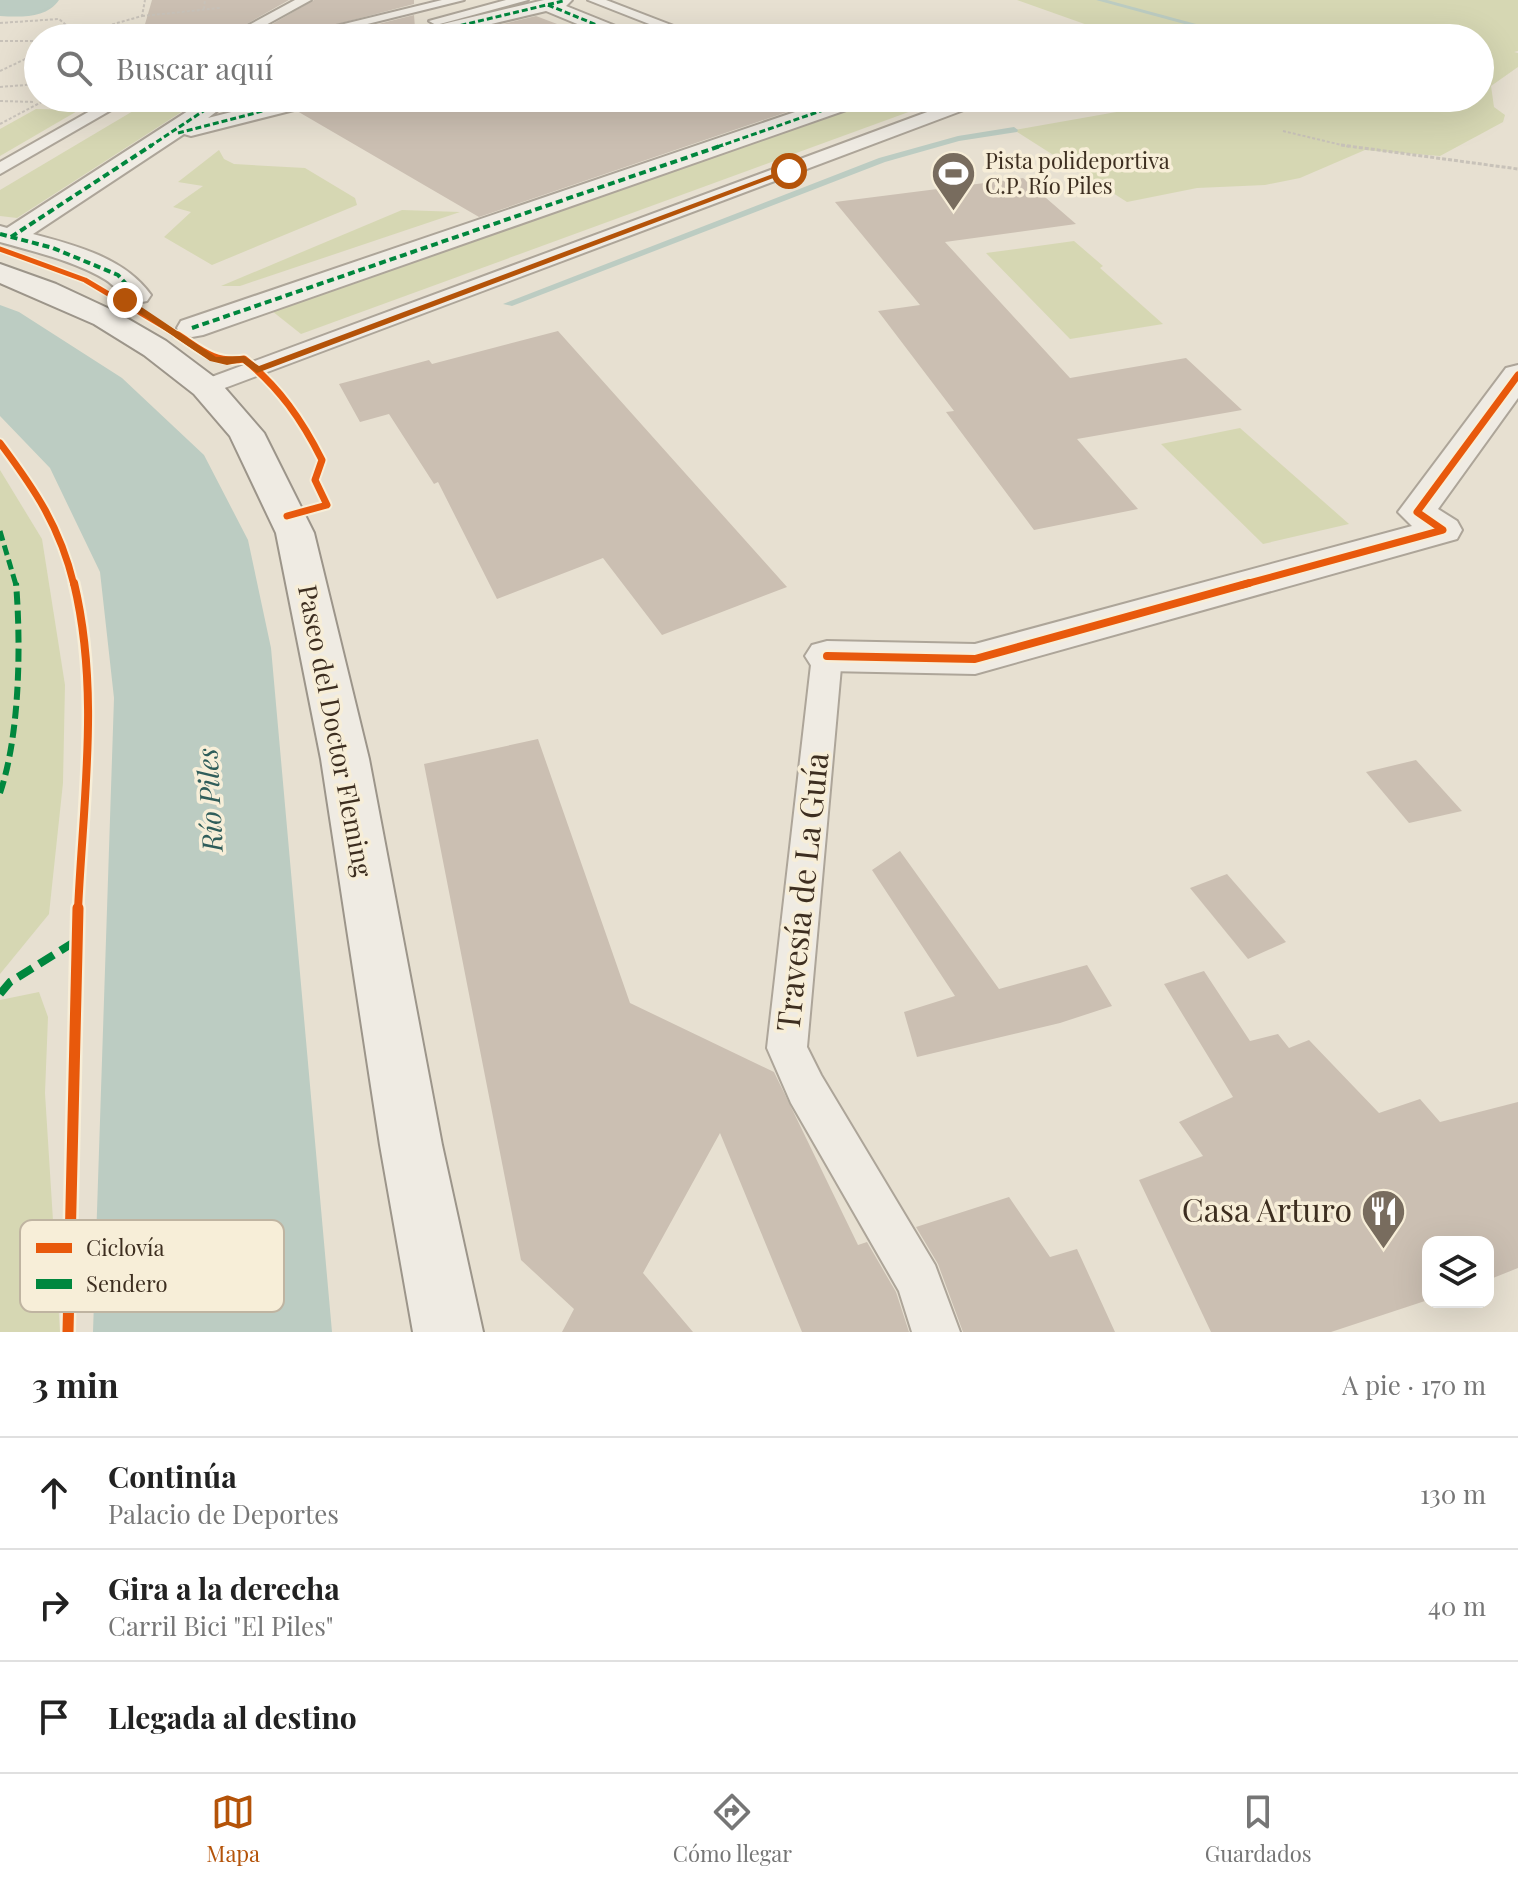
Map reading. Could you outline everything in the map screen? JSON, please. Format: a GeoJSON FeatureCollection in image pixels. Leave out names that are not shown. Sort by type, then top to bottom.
{"type":"FeatureCollection","features":[{"type":"Feature","properties":{"kind":"street"},"geometry":{"type":"LineString","coordinates":[[450,24],[556,3],[599,24]]}},
{"type":"Feature","properties":{"kind":"street"},"geometry":{"type":"LineString","coordinates":[[6,236],[202,112]]}},
{"type":"Feature","properties":{"kind":"street"},"geometry":{"type":"LineString","coordinates":[[165,136],[259,112]]}},
{"type":"Feature","properties":{"kind":"street"},"geometry":{"type":"LineString","coordinates":[[192,328],[817,112]]}},
{"type":"Feature","properties":{"kind":"street"},"geometry":{"type":"LineString","coordinates":[[6,236],[53,248],[118,275],[136,295]]}},
{"type":"Feature","properties":{"kind":"street","name":"Paseo del Doctor Fleming"},"geometry":{"type":"LineString","coordinates":[[0,273],[46,290],[105,318],[155,348],[206,387],[246,433],[295,533],[345,759],[411,1145],[448,1332]]}},
{"type":"Feature","properties":{"kind":"street"},"geometry":{"type":"LineString","coordinates":[[827,656],[975,659],[1443,530],[1417,512],[1506,407],[1518,375]]}},
{"type":"Feature","properties":{"kind":"lane"},"geometry":{"type":"LineString","coordinates":[[259,24],[305,0]]}},
{"type":"Feature","properties":{"kind":"lane"},"geometry":{"type":"LineString","coordinates":[[354,24],[458,0]]}},
{"type":"Feature","properties":{"kind":"lane"},"geometry":{"type":"LineString","coordinates":[[436,24],[522,0]]}},
{"type":"Feature","properties":{"kind":"lane"},"geometry":{"type":"LineString","coordinates":[[594,0],[660,24]]}},
{"type":"Feature","properties":{"kind":"lane"},"geometry":{"type":"LineString","coordinates":[[0,169],[100,112]]}},
{"type":"Feature","properties":{"kind":"lane"},"geometry":{"type":"LineString","coordinates":[[206,387],[944,112]]}},
{"type":"Feature","properties":{"kind":"lane","name":"Travesía de La Guía"},"geometry":{"type":"LineString","coordinates":[[827,656],[787,1048],[806,1089],[919,1281],[936,1332]]}},
{"type":"Feature","properties":{"kind":"path"},"geometry":{"type":"LineString","coordinates":[[142,16],[145,0]]}},
{"type":"Feature","properties":{"kind":"path"},"geometry":{"type":"LineString","coordinates":[[204,9],[205,0]]}},
{"type":"Feature","properties":{"kind":"path"},"geometry":{"type":"LineString","coordinates":[[117,24],[142,16],[243,6],[248,24]]}},
{"type":"Feature","properties":{"kind":"path"},"geometry":{"type":"LineString","coordinates":[[0,23],[59,19],[65,24]]}},
{"type":"Feature","properties":{"kind":"path"},"geometry":{"type":"LineString","coordinates":[[0,41],[24,41]]}},
{"type":"Feature","properties":{"kind":"path"},"geometry":{"type":"LineString","coordinates":[[0,71],[24,60]]}},
{"type":"Feature","properties":{"kind":"path"},"geometry":{"type":"LineString","coordinates":[[0,87],[24,85]]}},
{"type":"Feature","properties":{"kind":"path"},"geometry":{"type":"LineString","coordinates":[[0,101],[24,102]]}},
{"type":"Feature","properties":{"kind":"path"},"geometry":{"type":"LineString","coordinates":[[0,124],[24,110]]}},
{"type":"Feature","properties":{"kind":"path"},"geometry":{"type":"LineString","coordinates":[[1283,131],[1364,150],[1518,169]]}},
{"type":"Feature","properties":{"kind":"green space"},"geometry":{"type":"Polygon","coordinates":[[[1017,0],[1518,0],[1518,51],[1514,52],[1518,53],[1518,67],[1494,84],[1494,24],[1085,24],[1017,0]]]}},
{"type":"Feature","properties":{"kind":"green space"},"geometry":{"type":"Polygon","coordinates":[[[1494,107],[1505,115],[1503,122],[1440,156],[1365,150],[1300,178],[1265,185],[1197,188],[1127,202],[1014,130],[1116,112],[1494,112],[1494,107]]]}},
{"type":"Feature","properties":{"kind":"green space"},"geometry":{"type":"Polygon","coordinates":[[[31,112],[76,112],[0,156],[0,129],[31,112]]]}},
{"type":"Feature","properties":{"kind":"green space"},"geometry":{"type":"Polygon","coordinates":[[[131,112],[181,112],[17,218],[0,216],[0,190],[131,112]]]}},
{"type":"Feature","properties":{"kind":"green space"},"geometry":{"type":"Polygon","coordinates":[[[840,112],[909,112],[301,334],[272,311],[840,112]]]}},
{"type":"Feature","properties":{"kind":"green space"},"geometry":{"type":"Polygon","coordinates":[[[219,150],[224,159],[234,164],[305,168],[355,198],[357,205],[212,265],[164,237],[191,212],[173,207],[203,186],[178,182],[219,150]]]}},
{"type":"Feature","properties":{"kind":"green space"},"geometry":{"type":"Polygon","coordinates":[[[402,210],[460,212],[240,286],[221,286],[402,210]]]}},
{"type":"Feature","properties":{"kind":"green space"},"geometry":{"type":"Polygon","coordinates":[[[1074,241],[1163,324],[1070,339],[986,253],[1074,241]]]}},
{"type":"Feature","properties":{"kind":"green space"},"geometry":{"type":"Polygon","coordinates":[[[1240,428],[1349,524],[1263,544],[1161,444],[1240,428]]]}},
{"type":"Feature","properties":{"kind":"green space"},"geometry":{"type":"Polygon","coordinates":[[[0,470],[42,539],[65,685],[63,783],[49,914],[0,974],[0,470]]]}},
{"type":"Feature","properties":{"kind":"green space"},"geometry":{"type":"Polygon","coordinates":[[[39,992],[48,1017],[45,1093],[53,1220],[20,1220],[20,1312],[59,1312],[60,1332],[0,1332],[0,1000],[39,992]]]}},
{"type":"Feature","properties":{"kind":"water"},"geometry":{"type":"Polygon","coordinates":[[[0,0],[59,0],[40,14],[16,17],[0,16],[0,0]]]}},
{"type":"Feature","properties":{"kind":"water","name":"Río Piles"},"geometry":{"type":"Polygon","coordinates":[[[0,305],[19,312],[122,378],[204,455],[248,540],[271,648],[332,1332],[93,1332],[94,1312],[284,1312],[284,1220],[97,1220],[114,698],[100,572],[50,468],[0,416],[0,305]]]}},
{"type":"Feature","properties":{"kind":"building"},"geometry":{"type":"Polygon","coordinates":[[[152,0],[289,0],[247,24],[145,24],[152,0]]]}},
{"type":"Feature","properties":{"kind":"building"},"geometry":{"type":"Polygon","coordinates":[[[314,0],[414,0],[414,4],[338,24],[272,24],[314,0]]]}},
{"type":"Feature","properties":{"kind":"building"},"geometry":{"type":"Polygon","coordinates":[[[414,15],[415,24],[378,24],[414,15]]]}},
{"type":"Feature","properties":{"kind":"building"},"geometry":{"type":"Polygon","coordinates":[[[536,16],[557,24],[503,24],[536,16]]]}},
{"type":"Feature","properties":{"kind":"building"},"geometry":{"type":"Polygon","coordinates":[[[299,112],[787,112],[479,217],[299,112]]]}},
{"type":"Feature","properties":{"kind":"building"},"geometry":{"type":"Polygon","coordinates":[[[1023,178],[1076,224],[945,242],[1070,378],[1186,358],[1242,410],[1077,439],[1138,509],[1034,530],[946,412],[954,411],[878,311],[920,305],[835,202],[1023,178]]]}},
{"type":"Feature","properties":{"kind":"building"},"geometry":{"type":"Polygon","coordinates":[[[558,331],[787,587],[662,635],[603,558],[497,599],[438,482],[434,484],[389,414],[360,422],[339,384],[429,360],[432,364],[558,331]]]}},
{"type":"Feature","properties":{"kind":"building"},"geometry":{"type":"Polygon","coordinates":[[[538,739],[630,1003],[774,1072],[858,1245],[867,1242],[896,1292],[909,1332],[802,1332],[720,1133],[643,1273],[693,1332],[562,1332],[574,1309],[521,1260],[424,764],[538,739]]]}},
{"type":"Feature","properties":{"kind":"building"},"geometry":{"type":"Polygon","coordinates":[[[1416,760],[1462,811],[1409,823],[1366,772],[1416,760]]]}},
{"type":"Feature","properties":{"kind":"building"},"geometry":{"type":"Polygon","coordinates":[[[900,851],[999,989],[1087,965],[1112,1006],[1060,1023],[917,1057],[904,1012],[955,996],[872,870],[900,851]]]}},
{"type":"Feature","properties":{"kind":"building"},"geometry":{"type":"Polygon","coordinates":[[[1227,874],[1286,942],[1248,959],[1190,888],[1227,874]]]}},
{"type":"Feature","properties":{"kind":"building"},"geometry":{"type":"Polygon","coordinates":[[[1204,971],[1250,1041],[1278,1034],[1289,1048],[1309,1040],[1379,1113],[1420,1099],[1440,1122],[1518,1102],[1518,1268],[1494,1278],[1494,1236],[1422,1236],[1422,1302],[1331,1332],[1211,1332],[1139,1180],[1203,1156],[1179,1122],[1233,1097],[1164,984],[1204,971]]]}},
{"type":"Feature","properties":{"kind":"building"},"geometry":{"type":"Polygon","coordinates":[[[1009,1197],[1050,1257],[1077,1249],[1115,1332],[963,1332],[938,1264],[916,1227],[1009,1197]]]}},
{"type":"Feature","properties":{"kind":"waterway"},"geometry":{"type":"LineString","coordinates":[[1099,0],[1191,24]]}},
{"type":"Feature","properties":{"kind":"waterway"},"geometry":{"type":"LineString","coordinates":[[508,304],[882,160],[958,139],[1014,130]]}},
{"type":"Feature","properties":{"kind":"marked path"},"geometry":{"type":"LineString","coordinates":[[467,24],[563,1]]}},
{"type":"Feature","properties":{"kind":"marked path"},"geometry":{"type":"LineString","coordinates":[[548,5],[594,24]]}},
{"type":"Feature","properties":{"kind":"marked path"},"geometry":{"type":"LineString","coordinates":[[11,237],[202,112]]}},
{"type":"Feature","properties":{"kind":"marked path"},"geometry":{"type":"LineString","coordinates":[[178,133],[259,112]]}},
{"type":"Feature","properties":{"kind":"marked path"},"geometry":{"type":"LineString","coordinates":[[192,328],[817,112]]}},
{"type":"Feature","properties":{"kind":"marked path"},"geometry":{"type":"LineString","coordinates":[[0,234],[53,248],[118,275],[136,295]]}},
{"type":"Feature","properties":{"kind":"marked path"},"geometry":{"type":"LineString","coordinates":[[0,531],[16,585],[18,678],[6,775],[0,793]]}},
{"type":"Feature","properties":{"kind":"marked path"},"geometry":{"type":"LineString","coordinates":[[0,994],[10,982],[76,941]]}},
{"type":"Feature","properties":{"kind":"cycle path"},"geometry":{"type":"LineString","coordinates":[[0,249],[85,280],[163,325],[213,359],[227,362],[244,359],[257,369],[289,405],[322,460],[315,480],[327,505],[287,516]]}},
{"type":"Feature","properties":{"kind":"cycle path"},"geometry":{"type":"LineString","coordinates":[[827,656],[975,659],[1443,530],[1417,512],[1518,375]]}},
{"type":"Feature","properties":{"kind":"cycle path"},"geometry":{"type":"LineString","coordinates":[[0,443],[41,498],[67,556],[82,618],[88,682],[88,748],[76,945],[70,1220]]}},
{"type":"Feature","properties":{"kind":"cycle path"},"geometry":{"type":"LineString","coordinates":[[68,1312],[68,1332]]}},
{"type":"Feature","properties":{"kind":"place","name":"Pista polideportiva C.P. Río Piles"},"geometry":{"type":"Point","coordinates":[954,213]}},
{"type":"Feature","properties":{"kind":"place","name":"Casa Arturo"},"geometry":{"type":"Point","coordinates":[1383,1250]}},
{"type":"Feature","properties":{"kind":"route"},"geometry":{"type":"LineString","coordinates":[[125,300],[213,359],[227,362],[244,359],[257,370],[789,171]]}}]}
